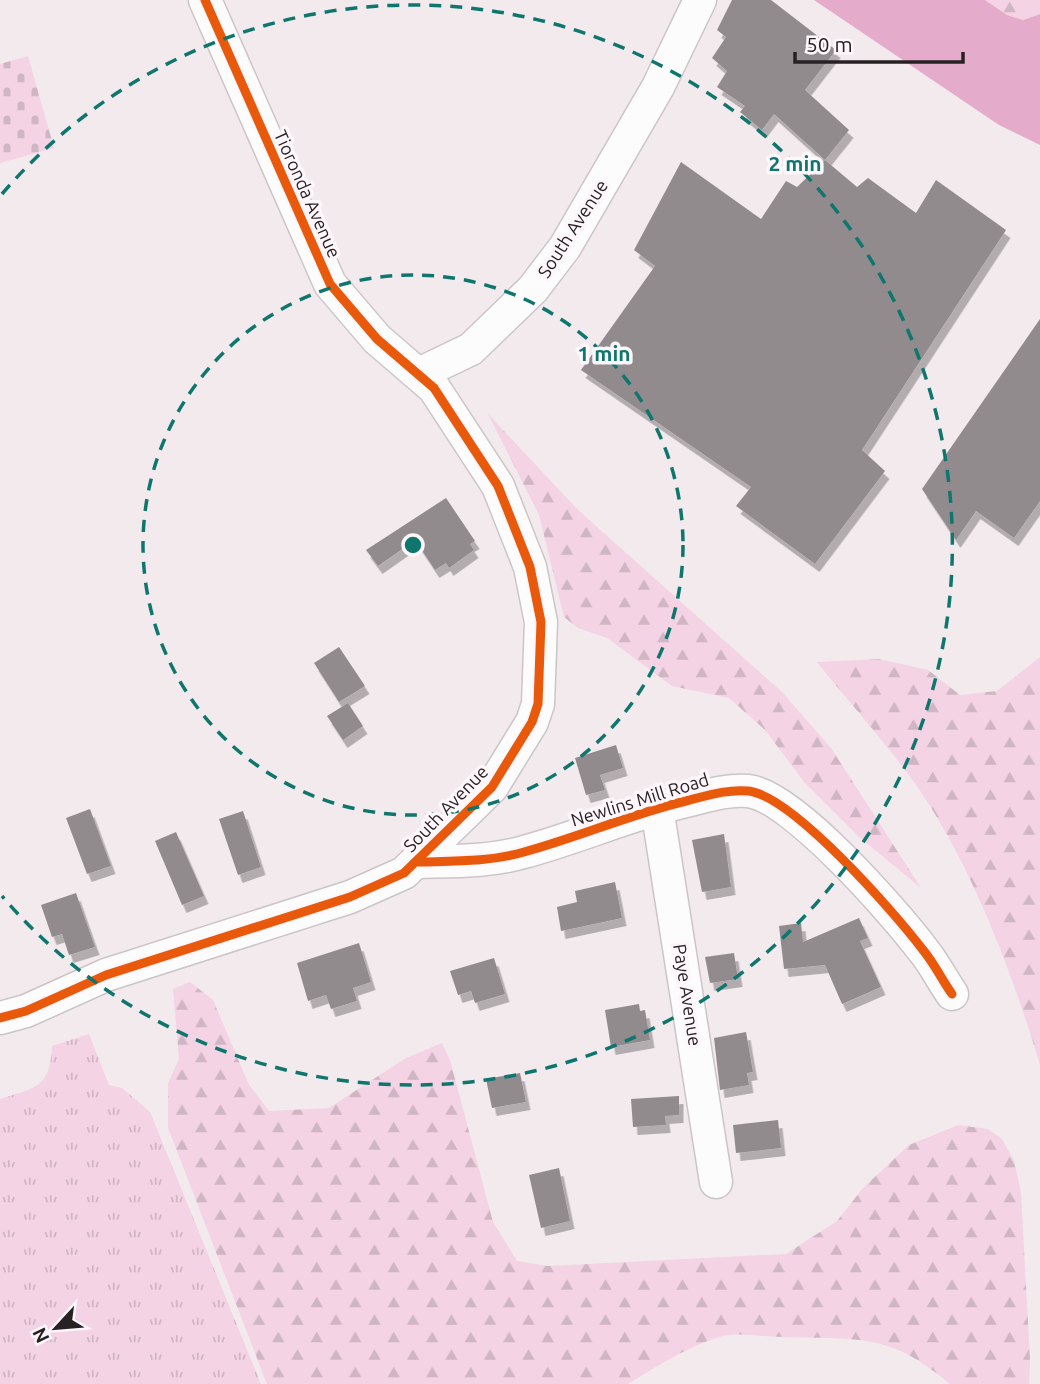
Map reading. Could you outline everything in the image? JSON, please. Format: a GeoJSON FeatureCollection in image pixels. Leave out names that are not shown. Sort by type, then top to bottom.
{"type":"FeatureCollection","features":[{"type":"Feature","properties":{"kind":"street","name":"Tioronda Avenue"},"geometry":{"type":"LineString","coordinates":[[205,0],[330,284],[377,339],[419,374]]}},
{"type":"Feature","properties":{"kind":"street","name":"South Avenue"},"geometry":{"type":"LineString","coordinates":[[0,1018],[26,1010],[106,975],[350,897],[395,877],[419,862],[492,788],[532,722],[541,687],[541,622],[530,567],[498,486],[434,388],[419,374],[471,349],[533,289],[557,257],[658,87],[700,0]]}},
{"type":"Feature","properties":{"kind":"street","name":"Newlins Mill Road"},"geometry":{"type":"LineString","coordinates":[[419,862],[467,861],[522,853],[657,808],[719,792],[751,791],[763,795],[829,846],[925,951],[952,994]]}},
{"type":"Feature","properties":{"kind":"street","name":"Paye Avenue"},"geometry":{"type":"LineString","coordinates":[[657,808],[716,1182]]}},
{"type":"Feature","properties":{"kind":"green space"},"geometry":{"type":"Polygon","coordinates":[[[985,0],[1040,0],[1040,14],[1023,20],[1007,15],[985,0]]]}},
{"type":"Feature","properties":{"kind":"green space"},"geometry":{"type":"Polygon","coordinates":[[[28,56],[54,148],[0,163],[0,64],[28,56]]]}},
{"type":"Feature","properties":{"kind":"green space"},"geometry":{"type":"Polygon","coordinates":[[[488,414],[578,510],[782,692],[831,748],[921,888],[858,836],[804,782],[765,730],[729,698],[672,686],[607,638],[578,628],[564,617],[539,515],[488,414]]]}},
{"type":"Feature","properties":{"kind":"green space"},"geometry":{"type":"Polygon","coordinates":[[[1040,657],[1040,1065],[1016,990],[986,914],[950,840],[908,774],[817,662],[879,659],[928,670],[960,695],[997,691],[1040,657]]]}},
{"type":"Feature","properties":{"kind":"green space"},"geometry":{"type":"Polygon","coordinates":[[[190,982],[213,1000],[249,1085],[269,1111],[329,1108],[406,1058],[442,1043],[450,1060],[493,1222],[517,1261],[548,1266],[786,1254],[837,1221],[863,1188],[909,1145],[958,1125],[988,1129],[1002,1139],[1014,1161],[1021,1192],[1029,1384],[950,1384],[908,1355],[871,1342],[737,1334],[698,1345],[628,1384],[267,1384],[168,1128],[168,1083],[179,1059],[173,989],[190,982]]]}},
{"type":"Feature","properties":{"kind":"green space"},"geometry":{"type":"Polygon","coordinates":[[[89,1034],[109,1085],[122,1088],[150,1112],[261,1384],[0,1384],[0,1099],[39,1084],[48,1070],[52,1046],[89,1034]]]}},
{"type":"Feature","properties":{"kind":"shaded area"},"geometry":{"type":"Polygon","coordinates":[[[814,0],[985,0],[1007,15],[1023,20],[1040,14],[1040,145],[999,125],[814,0]]]}},
{"type":"Feature","properties":{"kind":"building"},"geometry":{"type":"Polygon","coordinates":[[[732,0],[771,0],[836,50],[805,90],[849,130],[825,160],[774,114],[762,130],[740,112],[745,106],[717,87],[727,71],[712,58],[726,37],[717,30],[732,0]]]}},
{"type":"Feature","properties":{"kind":"building"},"geometry":{"type":"Polygon","coordinates":[[[825,160],[857,187],[868,178],[916,213],[936,180],[1006,230],[862,450],[885,471],[815,564],[736,506],[751,487],[581,370],[655,266],[634,250],[681,162],[761,219],[786,181],[797,187],[825,160]]]}},
{"type":"Feature","properties":{"kind":"building"},"geometry":{"type":"Polygon","coordinates":[[[1040,319],[1040,501],[1014,538],[976,511],[956,540],[922,489],[1040,319]]]}},
{"type":"Feature","properties":{"kind":"building"},"geometry":{"type":"Polygon","coordinates":[[[446,498],[475,541],[470,544],[474,550],[449,568],[446,563],[435,570],[415,540],[378,566],[366,550],[446,498]]]}},
{"type":"Feature","properties":{"kind":"building"},"geometry":{"type":"Polygon","coordinates":[[[339,647],[365,686],[339,702],[314,663],[339,647]]]}},
{"type":"Feature","properties":{"kind":"building"},"geometry":{"type":"Polygon","coordinates":[[[348,703],[363,726],[343,740],[327,716],[348,703]]]}},
{"type":"Feature","properties":{"kind":"building"},"geometry":{"type":"Polygon","coordinates":[[[616,745],[623,768],[600,775],[605,790],[586,795],[575,758],[616,745]]]}},
{"type":"Feature","properties":{"kind":"building"},"geometry":{"type":"Polygon","coordinates":[[[90,809],[111,866],[87,874],[66,818],[90,809]]]}},
{"type":"Feature","properties":{"kind":"building"},"geometry":{"type":"Polygon","coordinates":[[[243,811],[261,867],[238,875],[219,819],[243,811]]]}},
{"type":"Feature","properties":{"kind":"building"},"geometry":{"type":"Polygon","coordinates":[[[176,832],[204,896],[182,905],[155,841],[176,832]]]}},
{"type":"Feature","properties":{"kind":"building"},"geometry":{"type":"Polygon","coordinates":[[[724,834],[731,887],[702,892],[692,840],[724,834]]]}},
{"type":"Feature","properties":{"kind":"building"},"geometry":{"type":"Polygon","coordinates":[[[615,882],[622,918],[561,931],[557,907],[577,902],[575,891],[615,882]]]}},
{"type":"Feature","properties":{"kind":"building"},"geometry":{"type":"Polygon","coordinates":[[[76,893],[95,947],[69,955],[62,934],[52,937],[41,905],[76,893]]]}},
{"type":"Feature","properties":{"kind":"building"},"geometry":{"type":"Polygon","coordinates":[[[859,918],[868,938],[860,941],[881,987],[842,1004],[825,965],[784,969],[779,926],[801,923],[803,942],[859,918]]]}},
{"type":"Feature","properties":{"kind":"building"},"geometry":{"type":"Polygon","coordinates":[[[359,943],[371,982],[353,988],[357,1001],[331,1009],[326,995],[308,1001],[297,963],[359,943]]]}},
{"type":"Feature","properties":{"kind":"building"},"geometry":{"type":"Polygon","coordinates":[[[734,953],[738,979],[710,983],[705,957],[734,953]]]}},
{"type":"Feature","properties":{"kind":"building"},"geometry":{"type":"Polygon","coordinates":[[[494,958],[505,994],[475,1003],[471,991],[458,995],[450,971],[494,958]]]}},
{"type":"Feature","properties":{"kind":"building"},"geometry":{"type":"Polygon","coordinates":[[[639,1004],[640,1011],[645,1010],[650,1040],[611,1047],[605,1010],[639,1004]]]}},
{"type":"Feature","properties":{"kind":"building"},"geometry":{"type":"Polygon","coordinates":[[[746,1032],[753,1072],[747,1073],[749,1085],[720,1090],[714,1038],[746,1032]]]}},
{"type":"Feature","properties":{"kind":"building"},"geometry":{"type":"Polygon","coordinates":[[[520,1073],[526,1102],[492,1108],[486,1079],[520,1073]]]}},
{"type":"Feature","properties":{"kind":"building"},"geometry":{"type":"Polygon","coordinates":[[[679,1096],[679,1115],[665,1116],[666,1125],[633,1127],[631,1099],[679,1096]]]}},
{"type":"Feature","properties":{"kind":"building"},"geometry":{"type":"Polygon","coordinates":[[[778,1120],[781,1148],[736,1153],[733,1125],[778,1120]]]}},
{"type":"Feature","properties":{"kind":"building"},"geometry":{"type":"Polygon","coordinates":[[[559,1168],[570,1221],[541,1228],[529,1175],[559,1168]]]}},
{"type":"Feature","properties":{"kind":"cycle path"},"geometry":{"type":"LineString","coordinates":[[0,1018],[26,1011],[106,975],[350,897],[404,873],[492,787],[532,722],[538,704],[541,622],[530,567],[498,486],[434,388],[377,339],[330,284],[205,0]]}},
{"type":"Feature","properties":{"kind":"cycle path"},"geometry":{"type":"LineString","coordinates":[[419,862],[498,858],[544,846],[666,806],[717,793],[748,791],[767,797],[790,812],[842,858],[931,960],[952,994]]}}]}
